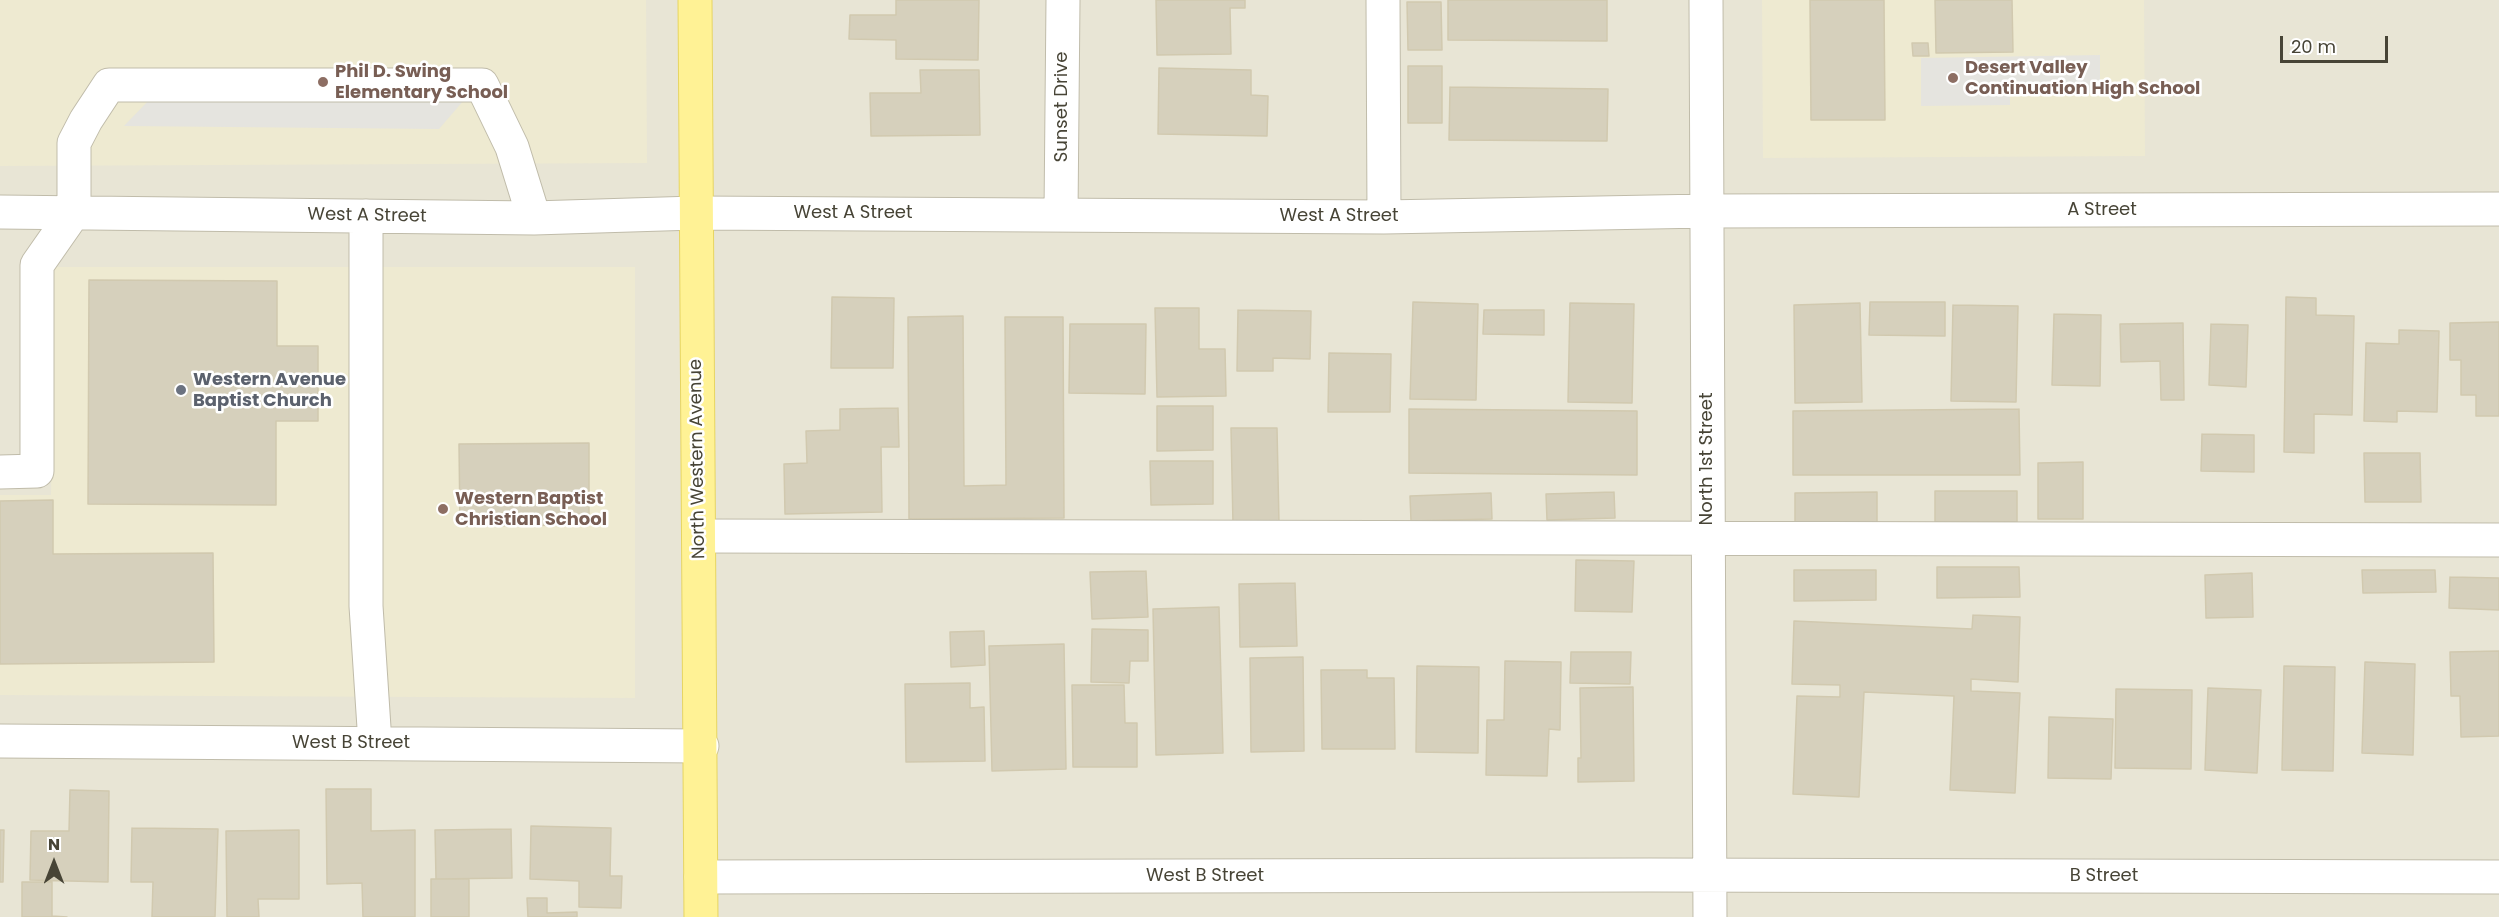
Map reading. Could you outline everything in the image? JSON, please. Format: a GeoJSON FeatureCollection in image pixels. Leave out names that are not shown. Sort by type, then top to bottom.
{"type":"FeatureCollection","features":[{"type":"Feature","properties":{"kind":"main road","name":"North Western Avenue"},"geometry":{"type":"LineString","coordinates":[[695,0],[695,213],[702,746],[701,917]]}},
{"type":"Feature","properties":{"kind":"street","name":"Sunset Drive"},"geometry":{"type":"LineString","coordinates":[[1061,214],[1063,0]]}},
{"type":"Feature","properties":{"kind":"street"},"geometry":{"type":"LineString","coordinates":[[1383,0],[1384,217]]}},
{"type":"Feature","properties":{"kind":"street","name":"North 1st Street"},"geometry":{"type":"LineString","coordinates":[[1706,0],[1710,917]]}},
{"type":"Feature","properties":{"kind":"street"},"geometry":{"type":"LineString","coordinates":[[0,472],[37,471],[37,265],[74,212],[74,143],[86,120],[110,85],[482,85],[512,147],[534,218]]}},
{"type":"Feature","properties":{"kind":"street","name":"A Street"},"geometry":{"type":"LineString","coordinates":[[1706,211],[2499,209]]}},
{"type":"Feature","properties":{"kind":"street","name":"West A Street"},"geometry":{"type":"LineString","coordinates":[[0,212],[534,218],[695,213],[1384,217],[1706,211]]}},
{"type":"Feature","properties":{"kind":"street"},"geometry":{"type":"LineString","coordinates":[[366,216],[366,606],[375,743]]}},
{"type":"Feature","properties":{"kind":"street"},"geometry":{"type":"LineString","coordinates":[[699,536],[2499,540]]}},
{"type":"Feature","properties":{"kind":"street","name":"West B Street"},"geometry":{"type":"LineString","coordinates":[[0,741],[702,746]]}},
{"type":"Feature","properties":{"kind":"street","name":"West B Street"},"geometry":{"type":"LineString","coordinates":[[701,877],[1710,874]]}},
{"type":"Feature","properties":{"kind":"street","name":"B Street"},"geometry":{"type":"LineString","coordinates":[[1710,874],[2499,877]]}},
{"type":"Feature","properties":{"kind":"shaded area"},"geometry":{"type":"Polygon","coordinates":[[[0,0],[2499,0],[2499,917],[0,917],[0,0]]]}},
{"type":"Feature","properties":{"kind":"shaded area","name":"Phil D. Swing Elementary School"},"geometry":{"type":"Polygon","coordinates":[[[0,0],[646,0],[647,163],[0,166],[0,0]]]}},
{"type":"Feature","properties":{"kind":"shaded area","name":"Desert Valley Continuation High School"},"geometry":{"type":"Polygon","coordinates":[[[1762,0],[2144,0],[2145,156],[1763,158],[1762,0]]]}},
{"type":"Feature","properties":{"kind":"shaded area"},"geometry":{"type":"Polygon","coordinates":[[[2100,55],[2100,93],[2010,94],[2010,105],[1921,106],[1921,58],[2100,55]]]}},
{"type":"Feature","properties":{"kind":"shaded area"},"geometry":{"type":"Polygon","coordinates":[[[152,97],[464,100],[439,129],[124,126],[152,97]]]}},
{"type":"Feature","properties":{"kind":"shaded area"},"geometry":{"type":"Polygon","coordinates":[[[54,267],[635,267],[635,698],[0,695],[0,495],[51,495],[54,267]]]}},
{"type":"Feature","properties":{"kind":"building"},"geometry":{"type":"Polygon","coordinates":[[[896,0],[979,0],[978,60],[896,59],[896,40],[849,39],[850,15],[896,15],[896,0]]]}},
{"type":"Feature","properties":{"kind":"building"},"geometry":{"type":"Polygon","coordinates":[[[1156,0],[1245,0],[1245,8],[1230,8],[1231,54],[1157,55],[1156,0]]]}},
{"type":"Feature","properties":{"kind":"building"},"geometry":{"type":"Polygon","coordinates":[[[1448,0],[1607,0],[1607,41],[1448,40],[1448,0]]]}},
{"type":"Feature","properties":{"kind":"building"},"geometry":{"type":"Polygon","coordinates":[[[1810,0],[1884,0],[1885,120],[1811,120],[1810,0]]]}},
{"type":"Feature","properties":{"kind":"building"},"geometry":{"type":"Polygon","coordinates":[[[1935,0],[2012,0],[2013,52],[1936,53],[1935,0]]]}},
{"type":"Feature","properties":{"kind":"building"},"geometry":{"type":"Polygon","coordinates":[[[1407,2],[1441,2],[1442,50],[1408,50],[1407,2]]]}},
{"type":"Feature","properties":{"kind":"building"},"geometry":{"type":"Polygon","coordinates":[[[1912,43],[1928,43],[1929,56],[1913,56],[1912,43]]]}},
{"type":"Feature","properties":{"kind":"building"},"geometry":{"type":"Polygon","coordinates":[[[1408,66],[1442,66],[1442,123],[1408,123],[1408,66]]]}},
{"type":"Feature","properties":{"kind":"building"},"geometry":{"type":"Polygon","coordinates":[[[1159,68],[1251,70],[1251,95],[1268,96],[1267,136],[1158,134],[1159,68]]]}},
{"type":"Feature","properties":{"kind":"building"},"geometry":{"type":"Polygon","coordinates":[[[920,70],[979,70],[980,135],[871,136],[870,93],[921,93],[920,70]]]}},
{"type":"Feature","properties":{"kind":"building"},"geometry":{"type":"Polygon","coordinates":[[[1450,87],[1608,89],[1607,141],[1449,140],[1450,87]]]}},
{"type":"Feature","properties":{"kind":"building"},"geometry":{"type":"Polygon","coordinates":[[[89,280],[277,281],[277,346],[318,346],[318,421],[276,421],[276,505],[88,504],[89,280]]]}},
{"type":"Feature","properties":{"kind":"building"},"geometry":{"type":"Polygon","coordinates":[[[832,297],[894,298],[893,368],[831,368],[832,297]]]}},
{"type":"Feature","properties":{"kind":"building"},"geometry":{"type":"Polygon","coordinates":[[[2286,297],[2316,298],[2316,315],[2354,316],[2352,415],[2314,414],[2314,453],[2284,452],[2286,297]]]}},
{"type":"Feature","properties":{"kind":"building"},"geometry":{"type":"Polygon","coordinates":[[[1413,302],[1478,304],[1476,400],[1410,399],[1413,302]]]}},
{"type":"Feature","properties":{"kind":"building"},"geometry":{"type":"Polygon","coordinates":[[[1870,302],[1945,302],[1945,336],[1869,335],[1870,302]]]}},
{"type":"Feature","properties":{"kind":"building"},"geometry":{"type":"Polygon","coordinates":[[[1570,303],[1634,304],[1632,403],[1568,402],[1570,303]]]}},
{"type":"Feature","properties":{"kind":"building"},"geometry":{"type":"Polygon","coordinates":[[[1860,303],[1862,402],[1795,403],[1794,305],[1860,303]]]}},
{"type":"Feature","properties":{"kind":"building"},"geometry":{"type":"Polygon","coordinates":[[[1953,305],[2018,306],[2016,402],[1951,401],[1953,305]]]}},
{"type":"Feature","properties":{"kind":"building"},"geometry":{"type":"Polygon","coordinates":[[[1155,308],[1199,308],[1199,349],[1225,349],[1226,396],[1157,397],[1155,308]]]}},
{"type":"Feature","properties":{"kind":"building"},"geometry":{"type":"Polygon","coordinates":[[[1238,310],[1311,311],[1310,359],[1273,358],[1273,371],[1237,371],[1238,310]]]}},
{"type":"Feature","properties":{"kind":"building"},"geometry":{"type":"Polygon","coordinates":[[[1484,310],[1544,310],[1544,335],[1483,334],[1484,310]]]}},
{"type":"Feature","properties":{"kind":"building"},"geometry":{"type":"Polygon","coordinates":[[[2054,314],[2101,315],[2100,386],[2052,385],[2054,314]]]}},
{"type":"Feature","properties":{"kind":"building"},"geometry":{"type":"Polygon","coordinates":[[[963,316],[964,486],[1006,485],[1005,317],[1063,317],[1064,518],[909,519],[908,317],[963,316]]]}},
{"type":"Feature","properties":{"kind":"building"},"geometry":{"type":"Polygon","coordinates":[[[2499,322],[2499,416],[2476,416],[2476,395],[2461,395],[2461,360],[2450,360],[2450,323],[2499,322]]]}},
{"type":"Feature","properties":{"kind":"building"},"geometry":{"type":"Polygon","coordinates":[[[2183,323],[2184,400],[2161,400],[2160,361],[2121,362],[2120,324],[2183,323]]]}},
{"type":"Feature","properties":{"kind":"building"},"geometry":{"type":"Polygon","coordinates":[[[1070,324],[1146,324],[1145,394],[1069,393],[1070,324]]]}},
{"type":"Feature","properties":{"kind":"building"},"geometry":{"type":"Polygon","coordinates":[[[2211,324],[2248,325],[2246,387],[2209,385],[2211,324]]]}},
{"type":"Feature","properties":{"kind":"building"},"geometry":{"type":"Polygon","coordinates":[[[2399,330],[2439,331],[2437,412],[2397,411],[2397,422],[2364,421],[2366,343],[2399,344],[2399,330]]]}},
{"type":"Feature","properties":{"kind":"building"},"geometry":{"type":"Polygon","coordinates":[[[1329,353],[1391,354],[1390,412],[1328,412],[1329,353]]]}},
{"type":"Feature","properties":{"kind":"building"},"geometry":{"type":"Polygon","coordinates":[[[1157,406],[1213,406],[1213,450],[1157,451],[1157,406]]]}},
{"type":"Feature","properties":{"kind":"building"},"geometry":{"type":"Polygon","coordinates":[[[898,408],[899,447],[881,447],[882,512],[785,514],[784,464],[807,463],[806,431],[840,430],[840,409],[898,408]]]}},
{"type":"Feature","properties":{"kind":"building"},"geometry":{"type":"Polygon","coordinates":[[[1409,409],[1637,411],[1637,475],[1409,473],[1409,409]]]}},
{"type":"Feature","properties":{"kind":"building"},"geometry":{"type":"Polygon","coordinates":[[[2019,409],[2020,475],[1793,475],[1793,411],[2019,409]]]}},
{"type":"Feature","properties":{"kind":"building"},"geometry":{"type":"Polygon","coordinates":[[[1231,428],[1277,428],[1279,523],[1233,525],[1231,428]]]}},
{"type":"Feature","properties":{"kind":"building"},"geometry":{"type":"Polygon","coordinates":[[[2202,434],[2254,435],[2254,472],[2201,471],[2202,434]]]}},
{"type":"Feature","properties":{"kind":"building"},"geometry":{"type":"Polygon","coordinates":[[[589,443],[589,525],[460,526],[459,444],[589,443]]]}},
{"type":"Feature","properties":{"kind":"building"},"geometry":{"type":"Polygon","coordinates":[[[2364,453],[2420,453],[2421,502],[2365,502],[2364,453]]]}},
{"type":"Feature","properties":{"kind":"building"},"geometry":{"type":"Polygon","coordinates":[[[1150,461],[1213,461],[1213,504],[1151,505],[1150,461]]]}},
{"type":"Feature","properties":{"kind":"building"},"geometry":{"type":"Polygon","coordinates":[[[2083,462],[2083,519],[2038,519],[2038,463],[2083,462]]]}},
{"type":"Feature","properties":{"kind":"building"},"geometry":{"type":"Polygon","coordinates":[[[1935,491],[2017,491],[2017,522],[1935,522],[1935,491]]]}},
{"type":"Feature","properties":{"kind":"building"},"geometry":{"type":"Polygon","coordinates":[[[1614,492],[1615,518],[1547,520],[1546,494],[1614,492]]]}},
{"type":"Feature","properties":{"kind":"building"},"geometry":{"type":"Polygon","coordinates":[[[1877,492],[1877,523],[1795,523],[1795,493],[1877,492]]]}},
{"type":"Feature","properties":{"kind":"building"},"geometry":{"type":"Polygon","coordinates":[[[1491,493],[1492,519],[1411,521],[1410,496],[1491,493]]]}},
{"type":"Feature","properties":{"kind":"building"},"geometry":{"type":"Polygon","coordinates":[[[53,500],[53,554],[213,553],[214,662],[0,664],[0,501],[53,500]]]}},
{"type":"Feature","properties":{"kind":"building"},"geometry":{"type":"Polygon","coordinates":[[[1576,560],[1634,561],[1632,612],[1575,611],[1576,560]]]}},
{"type":"Feature","properties":{"kind":"building"},"geometry":{"type":"Polygon","coordinates":[[[1937,567],[2019,567],[2020,597],[1937,598],[1937,567]]]}},
{"type":"Feature","properties":{"kind":"building"},"geometry":{"type":"Polygon","coordinates":[[[1794,570],[1876,570],[1876,600],[1794,601],[1794,570]]]}},
{"type":"Feature","properties":{"kind":"building"},"geometry":{"type":"Polygon","coordinates":[[[2362,570],[2435,570],[2436,592],[2363,593],[2362,570]]]}},
{"type":"Feature","properties":{"kind":"building"},"geometry":{"type":"Polygon","coordinates":[[[1146,571],[1148,617],[1092,619],[1090,572],[1146,571]]]}},
{"type":"Feature","properties":{"kind":"building"},"geometry":{"type":"Polygon","coordinates":[[[2252,573],[2253,617],[2206,618],[2205,575],[2252,573]]]}},
{"type":"Feature","properties":{"kind":"building"},"geometry":{"type":"Polygon","coordinates":[[[2450,577],[2499,578],[2499,610],[2449,608],[2450,577]]]}},
{"type":"Feature","properties":{"kind":"building"},"geometry":{"type":"Polygon","coordinates":[[[1295,583],[1297,646],[1240,647],[1239,584],[1295,583]]]}},
{"type":"Feature","properties":{"kind":"building"},"geometry":{"type":"Polygon","coordinates":[[[1219,607],[1223,753],[1156,755],[1153,609],[1219,607]]]}},
{"type":"Feature","properties":{"kind":"building"},"geometry":{"type":"Polygon","coordinates":[[[1973,615],[2020,617],[2018,682],[1971,679],[1971,691],[2020,693],[2015,793],[1950,790],[1954,696],[1864,692],[1859,797],[1793,794],[1797,696],[1840,697],[1840,685],[1792,684],[1794,621],[1972,629],[1973,615]]]}},
{"type":"Feature","properties":{"kind":"building"},"geometry":{"type":"Polygon","coordinates":[[[1092,629],[1148,630],[1148,661],[1130,661],[1129,683],[1091,682],[1092,629]]]}},
{"type":"Feature","properties":{"kind":"building"},"geometry":{"type":"Polygon","coordinates":[[[984,631],[985,665],[951,667],[950,632],[984,631]]]}},
{"type":"Feature","properties":{"kind":"building"},"geometry":{"type":"Polygon","coordinates":[[[1064,644],[1066,769],[992,771],[989,646],[1064,644]]]}},
{"type":"Feature","properties":{"kind":"building"},"geometry":{"type":"Polygon","coordinates":[[[2499,651],[2499,736],[2461,737],[2460,696],[2451,696],[2450,652],[2499,651]]]}},
{"type":"Feature","properties":{"kind":"building"},"geometry":{"type":"Polygon","coordinates":[[[1571,652],[1631,652],[1630,684],[1570,683],[1571,652]]]}},
{"type":"Feature","properties":{"kind":"building"},"geometry":{"type":"Polygon","coordinates":[[[1303,657],[1304,751],[1251,752],[1250,658],[1303,657]]]}},
{"type":"Feature","properties":{"kind":"building"},"geometry":{"type":"Polygon","coordinates":[[[1505,661],[1561,662],[1560,730],[1549,729],[1547,776],[1486,775],[1487,720],[1504,720],[1505,661]]]}},
{"type":"Feature","properties":{"kind":"building"},"geometry":{"type":"Polygon","coordinates":[[[2365,662],[2415,664],[2413,755],[2362,753],[2365,662]]]}},
{"type":"Feature","properties":{"kind":"building"},"geometry":{"type":"Polygon","coordinates":[[[1417,666],[1479,667],[1478,753],[1416,752],[1417,666]]]}},
{"type":"Feature","properties":{"kind":"building"},"geometry":{"type":"Polygon","coordinates":[[[2284,666],[2335,667],[2333,771],[2282,770],[2284,666]]]}},
{"type":"Feature","properties":{"kind":"building"},"geometry":{"type":"Polygon","coordinates":[[[1321,670],[1367,670],[1367,678],[1394,678],[1395,749],[1322,749],[1321,670]]]}},
{"type":"Feature","properties":{"kind":"building"},"geometry":{"type":"Polygon","coordinates":[[[970,683],[970,708],[984,707],[985,761],[906,762],[905,684],[970,683]]]}},
{"type":"Feature","properties":{"kind":"building"},"geometry":{"type":"Polygon","coordinates":[[[1072,685],[1124,685],[1125,723],[1137,723],[1137,767],[1073,767],[1072,685]]]}},
{"type":"Feature","properties":{"kind":"building"},"geometry":{"type":"Polygon","coordinates":[[[1633,687],[1634,781],[1578,782],[1578,758],[1581,758],[1580,688],[1633,687]]]}},
{"type":"Feature","properties":{"kind":"building"},"geometry":{"type":"Polygon","coordinates":[[[2208,688],[2261,690],[2257,773],[2205,770],[2208,688]]]}},
{"type":"Feature","properties":{"kind":"building"},"geometry":{"type":"Polygon","coordinates":[[[2116,689],[2192,690],[2191,769],[2115,768],[2116,689]]]}},
{"type":"Feature","properties":{"kind":"building"},"geometry":{"type":"Polygon","coordinates":[[[2049,717],[2113,719],[2111,779],[2048,778],[2049,717]]]}},
{"type":"Feature","properties":{"kind":"building"},"geometry":{"type":"Polygon","coordinates":[[[326,789],[371,789],[371,831],[415,830],[415,917],[363,917],[362,883],[327,884],[326,789]]]}},
{"type":"Feature","properties":{"kind":"building"},"geometry":{"type":"Polygon","coordinates":[[[70,790],[109,791],[108,882],[30,880],[31,831],[69,831],[70,790]]]}},
{"type":"Feature","properties":{"kind":"building"},"geometry":{"type":"Polygon","coordinates":[[[531,826],[611,828],[610,876],[622,876],[621,908],[579,907],[579,881],[530,879],[531,826]]]}},
{"type":"Feature","properties":{"kind":"building"},"geometry":{"type":"Polygon","coordinates":[[[132,828],[218,829],[215,917],[152,917],[153,882],[131,882],[132,828]]]}},
{"type":"Feature","properties":{"kind":"building"},"geometry":{"type":"Polygon","coordinates":[[[511,829],[512,878],[436,879],[435,830],[511,829]]]}},
{"type":"Feature","properties":{"kind":"building"},"geometry":{"type":"Polygon","coordinates":[[[0,830],[4,830],[3,882],[0,882],[0,830]]]}},
{"type":"Feature","properties":{"kind":"building"},"geometry":{"type":"Polygon","coordinates":[[[299,830],[299,899],[258,899],[259,917],[227,917],[226,831],[299,830]]]}},
{"type":"Feature","properties":{"kind":"building"},"geometry":{"type":"Polygon","coordinates":[[[431,879],[469,879],[469,917],[431,917],[431,879]]]}},
{"type":"Feature","properties":{"kind":"building"},"geometry":{"type":"Polygon","coordinates":[[[22,882],[52,882],[52,916],[67,917],[22,917],[22,882]]]}},
{"type":"Feature","properties":{"kind":"building"},"geometry":{"type":"Polygon","coordinates":[[[527,898],[547,898],[547,913],[577,912],[577,917],[528,917],[527,898]]]}},
{"type":"Feature","properties":{"kind":"place","name":"Desert Valley Continuation High School"},"geometry":{"type":"Point","coordinates":[1953,78]}},
{"type":"Feature","properties":{"kind":"place","name":"Phil D. Swing Elementary School"},"geometry":{"type":"Point","coordinates":[323,82]}},
{"type":"Feature","properties":{"kind":"place","name":"Western Avenue Baptist Church"},"geometry":{"type":"Point","coordinates":[181,390]}},
{"type":"Feature","properties":{"kind":"place","name":"Western Baptist Christian School"},"geometry":{"type":"Point","coordinates":[443,509]}}]}
